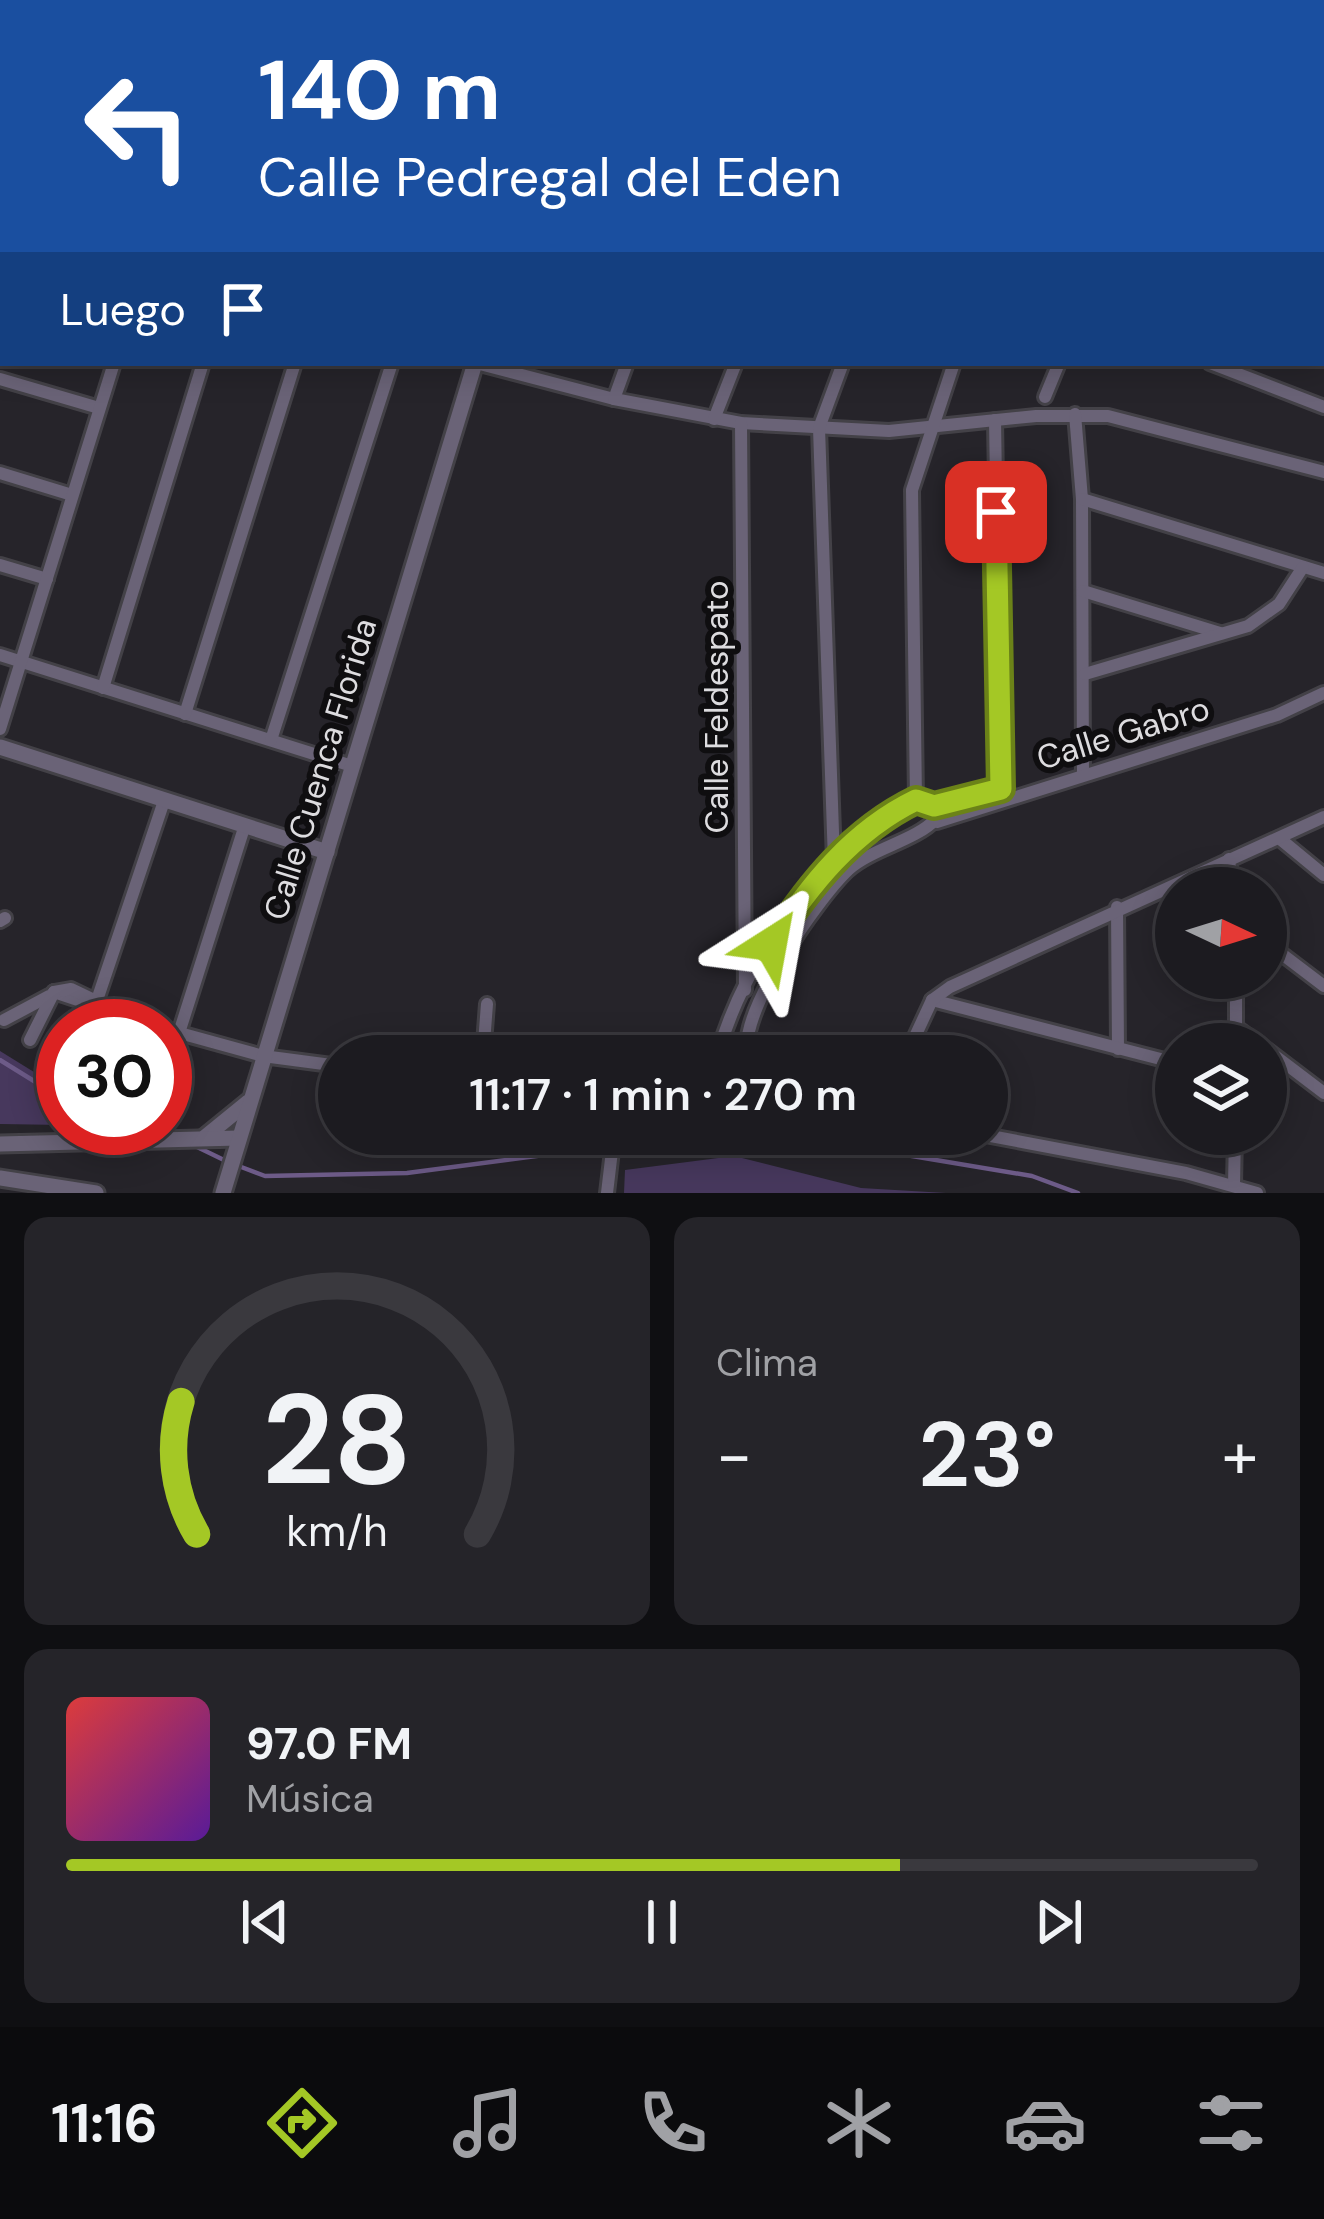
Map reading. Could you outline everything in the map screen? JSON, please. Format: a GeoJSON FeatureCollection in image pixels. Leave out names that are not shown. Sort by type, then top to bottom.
{"type":"FeatureCollection","features":[{"type":"Feature","properties":{"kind":"street"},"geometry":{"type":"LineString","coordinates":[[0,729],[113,366]]}},
{"type":"Feature","properties":{"kind":"street"},"geometry":{"type":"LineString","coordinates":[[103,688],[202,366]]}},
{"type":"Feature","properties":{"kind":"street"},"geometry":{"type":"LineString","coordinates":[[185,714],[294,366]]}},
{"type":"Feature","properties":{"kind":"street"},"geometry":{"type":"LineString","coordinates":[[271,740],[391,366]]}},
{"type":"Feature","properties":{"kind":"street","name":"Calle Cuenca Florida"},"geometry":{"type":"LineString","coordinates":[[225,1187],[475,366]]}},
{"type":"Feature","properties":{"kind":"street"},"geometry":{"type":"LineString","coordinates":[[489,366],[614,399],[741,423],[928,428],[1075,414],[1138,422],[1324,472]]}},
{"type":"Feature","properties":{"kind":"street"},"geometry":{"type":"LineString","coordinates":[[544,379],[548,366]]}},
{"type":"Feature","properties":{"kind":"street"},"geometry":{"type":"LineString","coordinates":[[614,399],[625,366]]}},
{"type":"Feature","properties":{"kind":"street"},"geometry":{"type":"LineString","coordinates":[[714,418],[735,366]]}},
{"type":"Feature","properties":{"kind":"street"},"geometry":{"type":"LineString","coordinates":[[834,861],[820,428],[842,366]]}},
{"type":"Feature","properties":{"kind":"street"},"geometry":{"type":"LineString","coordinates":[[916,800],[912,490],[928,428],[953,366]]}},
{"type":"Feature","properties":{"kind":"street"},"geometry":{"type":"LineString","coordinates":[[1045,398],[1058,366]]}},
{"type":"Feature","properties":{"kind":"street"},"geometry":{"type":"LineString","coordinates":[[1218,366],[1324,407]]}},
{"type":"Feature","properties":{"kind":"street"},"geometry":{"type":"LineString","coordinates":[[0,380],[99,408]]}},
{"type":"Feature","properties":{"kind":"street"},"geometry":{"type":"LineString","coordinates":[[1075,414],[1082,500],[1083,773]]}},
{"type":"Feature","properties":{"kind":"street"},"geometry":{"type":"LineString","coordinates":[[995,420],[1001,794]]}},
{"type":"Feature","properties":{"kind":"street","name":"Calle Feldespato"},"geometry":{"type":"LineString","coordinates":[[741,423],[745,990]]}},
{"type":"Feature","properties":{"kind":"street"},"geometry":{"type":"LineString","coordinates":[[0,473],[72,495]]}},
{"type":"Feature","properties":{"kind":"street"},"geometry":{"type":"LineString","coordinates":[[1082,500],[1324,573]]}},
{"type":"Feature","properties":{"kind":"street"},"geometry":{"type":"LineString","coordinates":[[0,565],[47,579]]}},
{"type":"Feature","properties":{"kind":"street"},"geometry":{"type":"LineString","coordinates":[[1085,674],[1265,618],[1303,567]]}},
{"type":"Feature","properties":{"kind":"street"},"geometry":{"type":"LineString","coordinates":[[1084,591],[1221,633]]}},
{"type":"Feature","properties":{"kind":"street"},"geometry":{"type":"LineString","coordinates":[[0,655],[352,766]]}},
{"type":"Feature","properties":{"kind":"street","name":"Calle Gabro"},"geometry":{"type":"LineString","coordinates":[[934,806],[1083,773],[1277,715],[1324,693]]}},
{"type":"Feature","properties":{"kind":"street"},"geometry":{"type":"LineString","coordinates":[[0,748],[327,852]]}},
{"type":"Feature","properties":{"kind":"street","name":"Calle Gabro"},"geometry":{"type":"LineString","coordinates":[[747,1035],[754,1013],[828,892],[869,855],[1001,794]]}},
{"type":"Feature","properties":{"kind":"street"},"geometry":{"type":"LineString","coordinates":[[726,1035],[745,990],[800,899],[834,861],[916,800]]}},
{"type":"Feature","properties":{"kind":"street"},"geometry":{"type":"LineString","coordinates":[[916,800],[934,806],[937,823]]}},
{"type":"Feature","properties":{"kind":"street"},"geometry":{"type":"LineString","coordinates":[[97,999],[164,801]]}},
{"type":"Feature","properties":{"kind":"street"},"geometry":{"type":"LineString","coordinates":[[916,1035],[932,1000],[972,974],[1324,817]]}},
{"type":"Feature","properties":{"kind":"street"},"geometry":{"type":"LineString","coordinates":[[183,999],[244,828]]}},
{"type":"Feature","properties":{"kind":"street"},"geometry":{"type":"LineString","coordinates":[[1279,838],[1324,875]]}},
{"type":"Feature","properties":{"kind":"street"},"geometry":{"type":"LineString","coordinates":[[1229,859],[1230,867]]}},
{"type":"Feature","properties":{"kind":"street"},"geometry":{"type":"LineString","coordinates":[[1117,907],[1118,1049]]}},
{"type":"Feature","properties":{"kind":"street"},"geometry":{"type":"LineString","coordinates":[[1287,958],[1324,986]]}},
{"type":"Feature","properties":{"kind":"street"},"geometry":{"type":"LineString","coordinates":[[30,1040],[52,994]]}},
{"type":"Feature","properties":{"kind":"street"},"geometry":{"type":"LineString","coordinates":[[4,1020],[52,994],[72,999]]}},
{"type":"Feature","properties":{"kind":"street"},"geometry":{"type":"LineString","coordinates":[[932,1000],[1155,1058]]}},
{"type":"Feature","properties":{"kind":"street"},"geometry":{"type":"LineString","coordinates":[[485,1035],[488,1004]]}},
{"type":"Feature","properties":{"kind":"street"},"geometry":{"type":"LineString","coordinates":[[192,1036],[263,1056],[318,1063]]}},
{"type":"Feature","properties":{"kind":"street"},"geometry":{"type":"LineString","coordinates":[[1287,1066],[1324,1093]]}},
{"type":"Feature","properties":{"kind":"street"},"geometry":{"type":"LineString","coordinates":[[200,1137],[250,1100]]}},
{"type":"Feature","properties":{"kind":"street"},"geometry":{"type":"LineString","coordinates":[[0,1144],[200,1137],[236,1146]]}},
{"type":"Feature","properties":{"kind":"street"},"geometry":{"type":"LineString","coordinates":[[1008,1140],[1257,1193]]}},
{"type":"Feature","properties":{"kind":"street"},"geometry":{"type":"LineString","coordinates":[[608,1193],[611,1155]]}},
{"type":"Feature","properties":{"kind":"street"},"geometry":{"type":"LineString","coordinates":[[1234,1185],[1235,1155]]}},
{"type":"Feature","properties":{"kind":"street"},"geometry":{"type":"LineString","coordinates":[[0,1178],[86,1192]]}},
{"type":"Feature","properties":{"kind":"shaded area"},"geometry":{"type":"Polygon","coordinates":[[[0,1051],[36,1073],[36,1125],[0,1124],[0,1051]]]}},
{"type":"Feature","properties":{"kind":"shaded area"},"geometry":{"type":"Polygon","coordinates":[[[734,1156],[861,1188],[946,1193],[624,1193],[625,1170],[734,1156]]]}},
{"type":"Feature","properties":{"kind":"waterway"},"geometry":{"type":"LineString","coordinates":[[0,1060],[36,1082]]}},
{"type":"Feature","properties":{"kind":"waterway"},"geometry":{"type":"LineString","coordinates":[[236,1165],[265,1176],[407,1173],[681,1137],[882,1151],[1032,1176],[1078,1193]]}},
{"type":"Feature","properties":{"kind":"waterway"},"geometry":{"type":"LineString","coordinates":[[193,1145],[226,1161]]}},
{"type":"Feature","properties":{"kind":"route"},"geometry":{"type":"LineString","coordinates":[[771,944],[818,876],[887,817],[916,800],[934,806],[1001,789],[996,512]]}}]}
